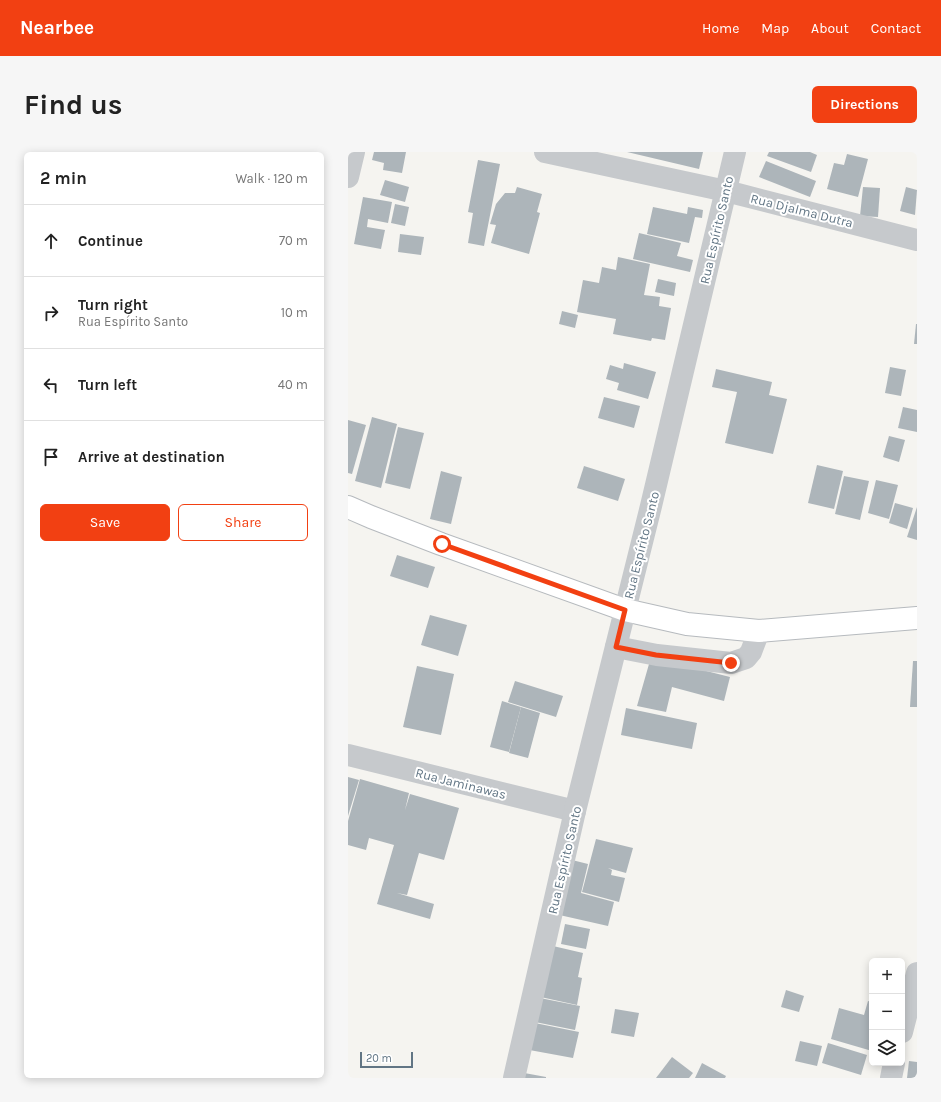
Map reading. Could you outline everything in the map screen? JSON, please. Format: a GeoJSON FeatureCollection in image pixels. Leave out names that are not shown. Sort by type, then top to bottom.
{"type":"FeatureCollection","features":[{"type":"Feature","properties":{"kind":"main road"},"geometry":{"type":"LineString","coordinates":[[348,507],[434,541],[625,610],[688,624],[759,631],[917,618]]}},
{"type":"Feature","properties":{"kind":"street"},"geometry":{"type":"LineString","coordinates":[[348,177],[354,152]]}},
{"type":"Feature","properties":{"kind":"street","name":"Rua Djalma Dutra"},"geometry":{"type":"LineString","coordinates":[[545,152],[726,191],[917,240]]}},
{"type":"Feature","properties":{"kind":"street","name":"Rua Espírito Santo"},"geometry":{"type":"LineString","coordinates":[[514,1078],[575,811],[735,152]]}},
{"type":"Feature","properties":{"kind":"street"},"geometry":{"type":"LineString","coordinates":[[616,647],[656,655],[731,663],[746,658],[751,652],[759,631]]}},
{"type":"Feature","properties":{"kind":"street","name":"Rua Jaminawas"},"geometry":{"type":"LineString","coordinates":[[348,755],[575,811]]}},
{"type":"Feature","properties":{"kind":"street"},"geometry":{"type":"LineString","coordinates":[[903,1030],[917,973]]}},
{"type":"Feature","properties":{"kind":"street"},"geometry":{"type":"LineString","coordinates":[[891,1078],[893,1066]]}},
{"type":"Feature","properties":{"kind":"building"},"geometry":{"type":"Polygon","coordinates":[[[374,152],[406,152],[402,173],[383,170],[384,163],[372,160],[374,152]]]}},
{"type":"Feature","properties":{"kind":"building"},"geometry":{"type":"Polygon","coordinates":[[[627,152],[703,152],[699,169],[627,152]]]}},
{"type":"Feature","properties":{"kind":"building"},"geometry":{"type":"Polygon","coordinates":[[[769,152],[810,152],[817,155],[811,172],[767,156],[769,152]]]}},
{"type":"Feature","properties":{"kind":"building"},"geometry":{"type":"Polygon","coordinates":[[[847,154],[868,159],[858,197],[827,189],[834,163],[844,165],[847,154]]]}},
{"type":"Feature","properties":{"kind":"building"},"geometry":{"type":"Polygon","coordinates":[[[478,160],[500,164],[484,246],[468,243],[473,213],[468,212],[478,160]]]}},
{"type":"Feature","properties":{"kind":"building"},"geometry":{"type":"Polygon","coordinates":[[[766,161],[816,181],[810,197],[759,177],[766,161]]]}},
{"type":"Feature","properties":{"kind":"building"},"geometry":{"type":"Polygon","coordinates":[[[385,180],[409,187],[405,202],[380,195],[385,180]]]}},
{"type":"Feature","properties":{"kind":"building"},"geometry":{"type":"Polygon","coordinates":[[[517,187],[542,194],[537,212],[540,213],[529,254],[491,243],[496,225],[490,224],[496,204],[505,193],[515,193],[517,187]]]}},
{"type":"Feature","properties":{"kind":"building"},"geometry":{"type":"Polygon","coordinates":[[[863,187],[880,188],[878,217],[860,216],[863,187]]]}},
{"type":"Feature","properties":{"kind":"building"},"geometry":{"type":"Polygon","coordinates":[[[906,187],[917,190],[915,215],[900,211],[906,187]]]}},
{"type":"Feature","properties":{"kind":"building"},"geometry":{"type":"Polygon","coordinates":[[[363,197],[392,202],[388,223],[368,219],[367,227],[385,230],[381,249],[354,244],[363,197]]]}},
{"type":"Feature","properties":{"kind":"building"},"geometry":{"type":"Polygon","coordinates":[[[395,204],[409,207],[405,226],[391,223],[395,204]]]}},
{"type":"Feature","properties":{"kind":"building"},"geometry":{"type":"Polygon","coordinates":[[[653,207],[687,214],[688,207],[703,210],[702,218],[695,217],[689,243],[647,234],[653,207]]]}},
{"type":"Feature","properties":{"kind":"building"},"geometry":{"type":"Polygon","coordinates":[[[639,233],[681,243],[677,256],[693,260],[690,272],[633,259],[639,233]]]}},
{"type":"Feature","properties":{"kind":"building"},"geometry":{"type":"Polygon","coordinates":[[[400,234],[424,237],[421,255],[398,252],[400,234]]]}},
{"type":"Feature","properties":{"kind":"building"},"geometry":{"type":"Polygon","coordinates":[[[618,257],[650,264],[644,295],[660,297],[659,306],[671,308],[665,340],[652,338],[651,341],[613,334],[616,319],[577,312],[583,280],[599,283],[602,267],[616,270],[618,257]]]}},
{"type":"Feature","properties":{"kind":"building"},"geometry":{"type":"Polygon","coordinates":[[[658,279],[676,283],[674,296],[655,292],[658,279]]]}},
{"type":"Feature","properties":{"kind":"building"},"geometry":{"type":"Polygon","coordinates":[[[562,311],[578,315],[575,328],[559,324],[562,311]]]}},
{"type":"Feature","properties":{"kind":"building"},"geometry":{"type":"Polygon","coordinates":[[[916,324],[917,344],[914,344],[916,324]]]}},
{"type":"Feature","properties":{"kind":"building"},"geometry":{"type":"Polygon","coordinates":[[[624,363],[656,372],[648,399],[617,390],[619,383],[606,379],[610,365],[623,369],[624,363]]]}},
{"type":"Feature","properties":{"kind":"building"},"geometry":{"type":"Polygon","coordinates":[[[890,367],[906,370],[901,396],[885,393],[890,367]]]}},
{"type":"Feature","properties":{"kind":"building"},"geometry":{"type":"Polygon","coordinates":[[[716,369],[772,382],[769,395],[787,399],[773,454],[725,443],[737,392],[712,387],[716,369]]]}},
{"type":"Feature","properties":{"kind":"building"},"geometry":{"type":"Polygon","coordinates":[[[604,397],[640,406],[634,428],[598,418],[604,397]]]}},
{"type":"Feature","properties":{"kind":"building"},"geometry":{"type":"Polygon","coordinates":[[[903,407],[917,410],[917,432],[898,428],[903,407]]]}},
{"type":"Feature","properties":{"kind":"building"},"geometry":{"type":"Polygon","coordinates":[[[372,417],[397,424],[381,488],[355,481],[372,417]]]}},
{"type":"Feature","properties":{"kind":"building"},"geometry":{"type":"Polygon","coordinates":[[[348,420],[366,425],[352,474],[348,473],[348,420]]]}},
{"type":"Feature","properties":{"kind":"building"},"geometry":{"type":"Polygon","coordinates":[[[398,427],[424,433],[410,489],[385,483],[398,427]]]}},
{"type":"Feature","properties":{"kind":"building"},"geometry":{"type":"Polygon","coordinates":[[[889,436],[905,440],[899,462],[883,457],[889,436]]]}},
{"type":"Feature","properties":{"kind":"building"},"geometry":{"type":"Polygon","coordinates":[[[817,465],[843,471],[834,509],[808,503],[817,465]]]}},
{"type":"Feature","properties":{"kind":"building"},"geometry":{"type":"Polygon","coordinates":[[[584,466],[625,479],[618,501],[577,488],[584,466]]]}},
{"type":"Feature","properties":{"kind":"building"},"geometry":{"type":"Polygon","coordinates":[[[441,471],[462,477],[451,524],[430,519],[441,471]]]}},
{"type":"Feature","properties":{"kind":"building"},"geometry":{"type":"Polygon","coordinates":[[[844,476],[869,481],[860,520],[835,514],[844,476]]]}},
{"type":"Feature","properties":{"kind":"building"},"geometry":{"type":"Polygon","coordinates":[[[876,480],[898,485],[889,519],[868,513],[876,480]]]}},
{"type":"Feature","properties":{"kind":"building"},"geometry":{"type":"Polygon","coordinates":[[[895,503],[913,508],[907,529],[889,523],[895,503]]]}},
{"type":"Feature","properties":{"kind":"building"},"geometry":{"type":"Polygon","coordinates":[[[917,507],[917,540],[907,537],[917,507]]]}},
{"type":"Feature","properties":{"kind":"building"},"geometry":{"type":"Polygon","coordinates":[[[397,555],[435,567],[428,588],[390,576],[397,555]]]}},
{"type":"Feature","properties":{"kind":"building"},"geometry":{"type":"Polygon","coordinates":[[[430,615],[467,625],[458,656],[421,645],[430,615]]]}},
{"type":"Feature","properties":{"kind":"building"},"geometry":{"type":"Polygon","coordinates":[[[651,657],[730,677],[724,701],[672,687],[666,712],[637,706],[651,657]]]}},
{"type":"Feature","properties":{"kind":"building"},"geometry":{"type":"Polygon","coordinates":[[[913,661],[917,661],[917,707],[910,707],[913,661]]]}},
{"type":"Feature","properties":{"kind":"building"},"geometry":{"type":"Polygon","coordinates":[[[417,666],[454,674],[441,735],[403,727],[417,666]]]}},
{"type":"Feature","properties":{"kind":"building"},"geometry":{"type":"Polygon","coordinates":[[[515,681],[563,696],[556,717],[508,702],[515,681]]]}},
{"type":"Feature","properties":{"kind":"building"},"geometry":{"type":"Polygon","coordinates":[[[502,701],[521,707],[509,752],[490,747],[502,701]]]}},
{"type":"Feature","properties":{"kind":"building"},"geometry":{"type":"Polygon","coordinates":[[[521,707],[540,713],[528,758],[509,753],[521,707]]]}},
{"type":"Feature","properties":{"kind":"building"},"geometry":{"type":"Polygon","coordinates":[[[626,708],[697,723],[692,749],[621,735],[626,708]]]}},
{"type":"Feature","properties":{"kind":"building"},"geometry":{"type":"Polygon","coordinates":[[[348,777],[359,780],[348,816],[348,777]]]}},
{"type":"Feature","properties":{"kind":"building"},"geometry":{"type":"Polygon","coordinates":[[[360,779],[409,793],[405,810],[410,794],[459,808],[444,860],[419,853],[407,895],[397,893],[434,904],[430,919],[377,904],[394,845],[369,838],[366,850],[348,845],[348,821],[360,779]]]}},
{"type":"Feature","properties":{"kind":"building"},"geometry":{"type":"Polygon","coordinates":[[[596,839],[633,848],[626,873],[608,868],[612,870],[611,875],[625,878],[619,902],[582,892],[596,839]]]}},
{"type":"Feature","properties":{"kind":"building"},"geometry":{"type":"Polygon","coordinates":[[[568,859],[588,864],[581,893],[614,902],[608,926],[555,914],[568,859]]]}},
{"type":"Feature","properties":{"kind":"building"},"geometry":{"type":"Polygon","coordinates":[[[565,924],[590,929],[586,949],[561,944],[565,924]]]}},
{"type":"Feature","properties":{"kind":"building"},"geometry":{"type":"Polygon","coordinates":[[[553,946],[583,953],[578,977],[582,978],[577,1005],[536,996],[553,946]]]}},
{"type":"Feature","properties":{"kind":"building"},"geometry":{"type":"Polygon","coordinates":[[[786,990],[804,996],[799,1012],[781,1007],[786,990]]]}},
{"type":"Feature","properties":{"kind":"building"},"geometry":{"type":"Polygon","coordinates":[[[535,997],[580,1006],[575,1030],[530,1021],[535,997]]]}},
{"type":"Feature","properties":{"kind":"building"},"geometry":{"type":"Polygon","coordinates":[[[869,1001],[869,1050],[831,1039],[839,1008],[864,1015],[869,1001]]]}},
{"type":"Feature","properties":{"kind":"building"},"geometry":{"type":"Polygon","coordinates":[[[615,1009],[639,1013],[634,1037],[611,1033],[615,1009]]]}},
{"type":"Feature","properties":{"kind":"building"},"geometry":{"type":"Polygon","coordinates":[[[530,1022],[579,1032],[573,1058],[524,1049],[530,1022]]]}},
{"type":"Feature","properties":{"kind":"building"},"geometry":{"type":"Polygon","coordinates":[[[800,1041],[822,1046],[817,1066],[795,1061],[800,1041]]]}},
{"type":"Feature","properties":{"kind":"building"},"geometry":{"type":"Polygon","coordinates":[[[828,1043],[867,1055],[861,1075],[822,1063],[828,1043]]]}},
{"type":"Feature","properties":{"kind":"building"},"geometry":{"type":"Polygon","coordinates":[[[672,1057],[693,1073],[689,1078],[656,1078],[672,1057]]]}},
{"type":"Feature","properties":{"kind":"building"},"geometry":{"type":"Polygon","coordinates":[[[909,1061],[917,1062],[917,1078],[907,1078],[909,1061]]]}},
{"type":"Feature","properties":{"kind":"building"},"geometry":{"type":"Polygon","coordinates":[[[702,1063],[726,1076],[725,1078],[695,1078],[702,1063]]]}},
{"type":"Feature","properties":{"kind":"building"},"geometry":{"type":"Polygon","coordinates":[[[519,1072],[546,1077],[546,1078],[518,1078],[519,1072]]]}},
{"type":"Feature","properties":{"kind":"route"},"geometry":{"type":"LineString","coordinates":[[442,544],[625,610],[616,647],[656,655],[731,663]]}}]}
